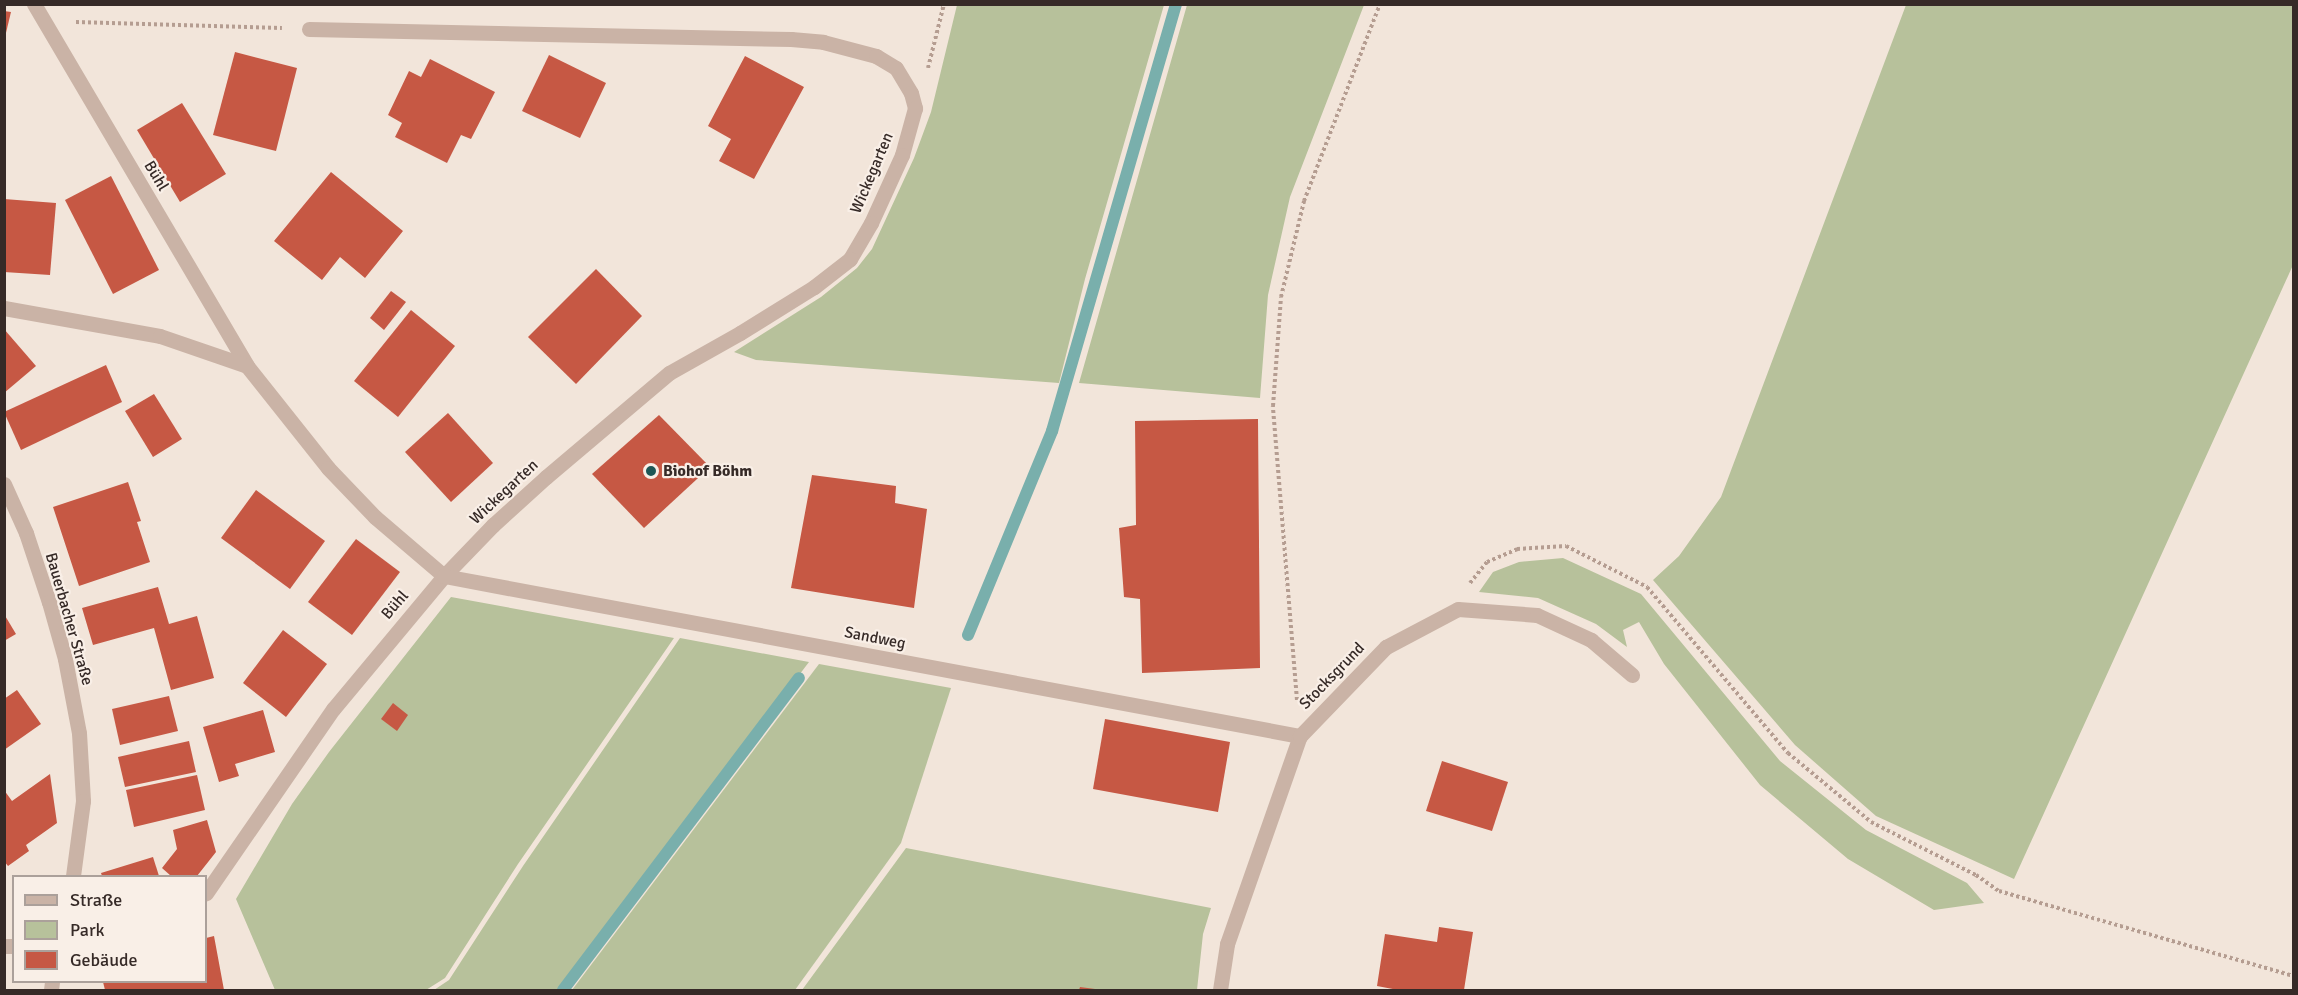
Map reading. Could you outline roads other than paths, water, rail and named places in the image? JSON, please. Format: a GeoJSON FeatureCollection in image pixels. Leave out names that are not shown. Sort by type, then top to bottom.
{"type":"FeatureCollection","features":[{"type":"Feature","properties":{"kind":"street","name":"Bühl"},"geometry":{"type":"LineString","coordinates":[[34,4],[247,366],[328,468],[375,517],[444,576],[333,709],[207,892]]}},
{"type":"Feature","properties":{"kind":"street","name":"Wickegarten"},"geometry":{"type":"LineString","coordinates":[[309,29],[791,39],[823,42],[876,56],[896,68],[911,93],[915,108],[902,155],[867,231],[850,259],[814,287],[740,333],[669,373],[605,424],[523,498],[444,576]]}},
{"type":"Feature","properties":{"kind":"street"},"geometry":{"type":"LineString","coordinates":[[4,308],[160,336],[247,366]]}},
{"type":"Feature","properties":{"kind":"street","name":"Bauerbacher Straße"},"geometry":{"type":"LineString","coordinates":[[4,484],[26,533],[49,602],[65,658],[79,733],[83,801],[73,875]]}},
{"type":"Feature","properties":{"kind":"street","name":"Sandweg"},"geometry":{"type":"LineString","coordinates":[[444,576],[1300,735]]}},
{"type":"Feature","properties":{"kind":"street","name":"Stocksgrund"},"geometry":{"type":"LineString","coordinates":[[1220,990],[1227,944],[1300,735],[1386,647],[1458,609],[1537,615],[1591,640],[1632,675]]}},
{"type":"Feature","properties":{"kind":"waterway"},"geometry":{"type":"LineString","coordinates":[[968,635],[1052,431],[1176,4]]}},
{"type":"Feature","properties":{"kind":"waterway"},"geometry":{"type":"LineString","coordinates":[[563,990],[799,678]]}},
{"type":"Feature","properties":{"kind":"place","name":"Biohof Böhm"},"geometry":{"type":"Point","coordinates":[651,471]}}]}
